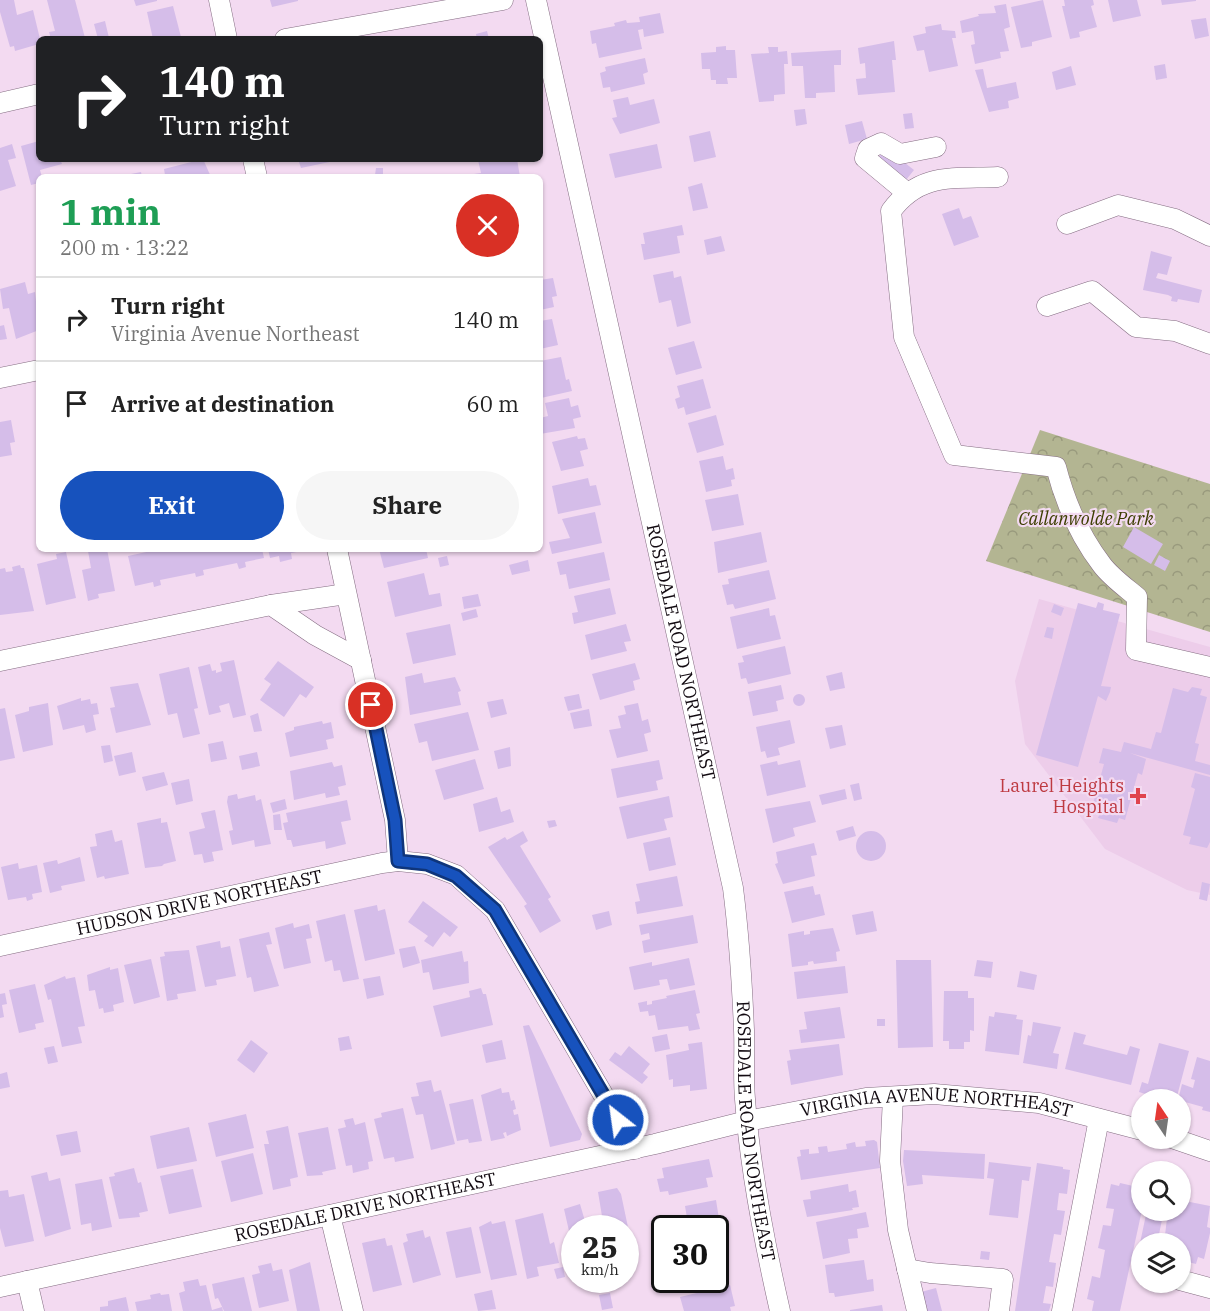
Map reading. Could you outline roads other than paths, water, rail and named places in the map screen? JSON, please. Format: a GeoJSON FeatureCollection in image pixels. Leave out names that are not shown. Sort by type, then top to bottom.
{"type":"FeatureCollection","features":[{"type":"Feature","properties":{"kind":"street"},"geometry":{"type":"LineString","coordinates":[[219,0],[226,36]]}},
{"type":"Feature","properties":{"kind":"street"},"geometry":{"type":"LineString","coordinates":[[302,36],[503,0]]}},
{"type":"Feature","properties":{"kind":"street","name":"ROSEDALE ROAD NORTHEAST"},"geometry":{"type":"LineString","coordinates":[[536,0],[733,888],[738,936],[739,1123],[780,1311]]}},
{"type":"Feature","properties":{"kind":"street"},"geometry":{"type":"LineString","coordinates":[[0,103],[36,95]]}},
{"type":"Feature","properties":{"kind":"street"},"geometry":{"type":"LineString","coordinates":[[906,192],[865,158],[868,148],[881,144],[900,154],[936,147]]}},
{"type":"Feature","properties":{"kind":"street"},"geometry":{"type":"LineString","coordinates":[[998,177],[930,181],[906,192],[891,211],[904,337],[954,455],[1056,467],[1065,502],[1079,528],[1103,566],[1137,597],[1136,650],[1210,667]]}},
{"type":"Feature","properties":{"kind":"street"},"geometry":{"type":"LineString","coordinates":[[1067,224],[1118,205],[1175,219],[1210,236]]}},
{"type":"Feature","properties":{"kind":"street"},"geometry":{"type":"LineString","coordinates":[[1047,306],[1092,291],[1136,327],[1174,331],[1210,345]]}},
{"type":"Feature","properties":{"kind":"street"},"geometry":{"type":"LineString","coordinates":[[0,378],[36,371]]}},
{"type":"Feature","properties":{"kind":"street"},"geometry":{"type":"LineString","coordinates":[[338,552],[395,820],[398,861],[427,864],[456,876],[495,910],[635,1149]]}},
{"type":"Feature","properties":{"kind":"street"},"geometry":{"type":"LineString","coordinates":[[0,662],[271,605],[346,594]]}},
{"type":"Feature","properties":{"kind":"street"},"geometry":{"type":"LineString","coordinates":[[271,605],[315,635],[361,660]]}},
{"type":"Feature","properties":{"kind":"street","name":"HUDSON DRIVE NORTHEAST"},"geometry":{"type":"LineString","coordinates":[[0,946],[398,861]]}},
{"type":"Feature","properties":{"kind":"street","name":"VIRGINIA AVENUE NORTHEAST"},"geometry":{"type":"LineString","coordinates":[[739,1123],[866,1098],[934,1094],[1038,1103],[1131,1127]]}},
{"type":"Feature","properties":{"kind":"street"},"geometry":{"type":"LineString","coordinates":[[893,1097],[890,1161],[898,1230],[916,1311]]}},
{"type":"Feature","properties":{"kind":"street"},"geometry":{"type":"LineString","coordinates":[[1062,1311],[1099,1119]]}},
{"type":"Feature","properties":{"kind":"street","name":"ROSEDALE DRIVE NORTHEAST"},"geometry":{"type":"LineString","coordinates":[[0,1287],[635,1149],[739,1123]]}},
{"type":"Feature","properties":{"kind":"street"},"geometry":{"type":"LineString","coordinates":[[1191,1144],[1210,1151]]}},
{"type":"Feature","properties":{"kind":"street"},"geometry":{"type":"LineString","coordinates":[[330,1215],[353,1311]]}},
{"type":"Feature","properties":{"kind":"street"},"geometry":{"type":"LineString","coordinates":[[907,1269],[930,1274],[1004,1279],[999,1311]]}},
{"type":"Feature","properties":{"kind":"street"},"geometry":{"type":"LineString","coordinates":[[27,1281],[34,1311]]}},
{"type":"Feature","properties":{"kind":"street"},"geometry":{"type":"LineString","coordinates":[[1191,1283],[1210,1288]]}},
{"type":"Feature","properties":{"kind":"place","name":"Laurel Heights Hospital"},"geometry":{"type":"Point","coordinates":[1138,796]}},
{"type":"Feature","properties":{"kind":"park label","name":"Callanwolde Park"},"geometry":{"type":"Point","coordinates":[1086,519]}}]}
